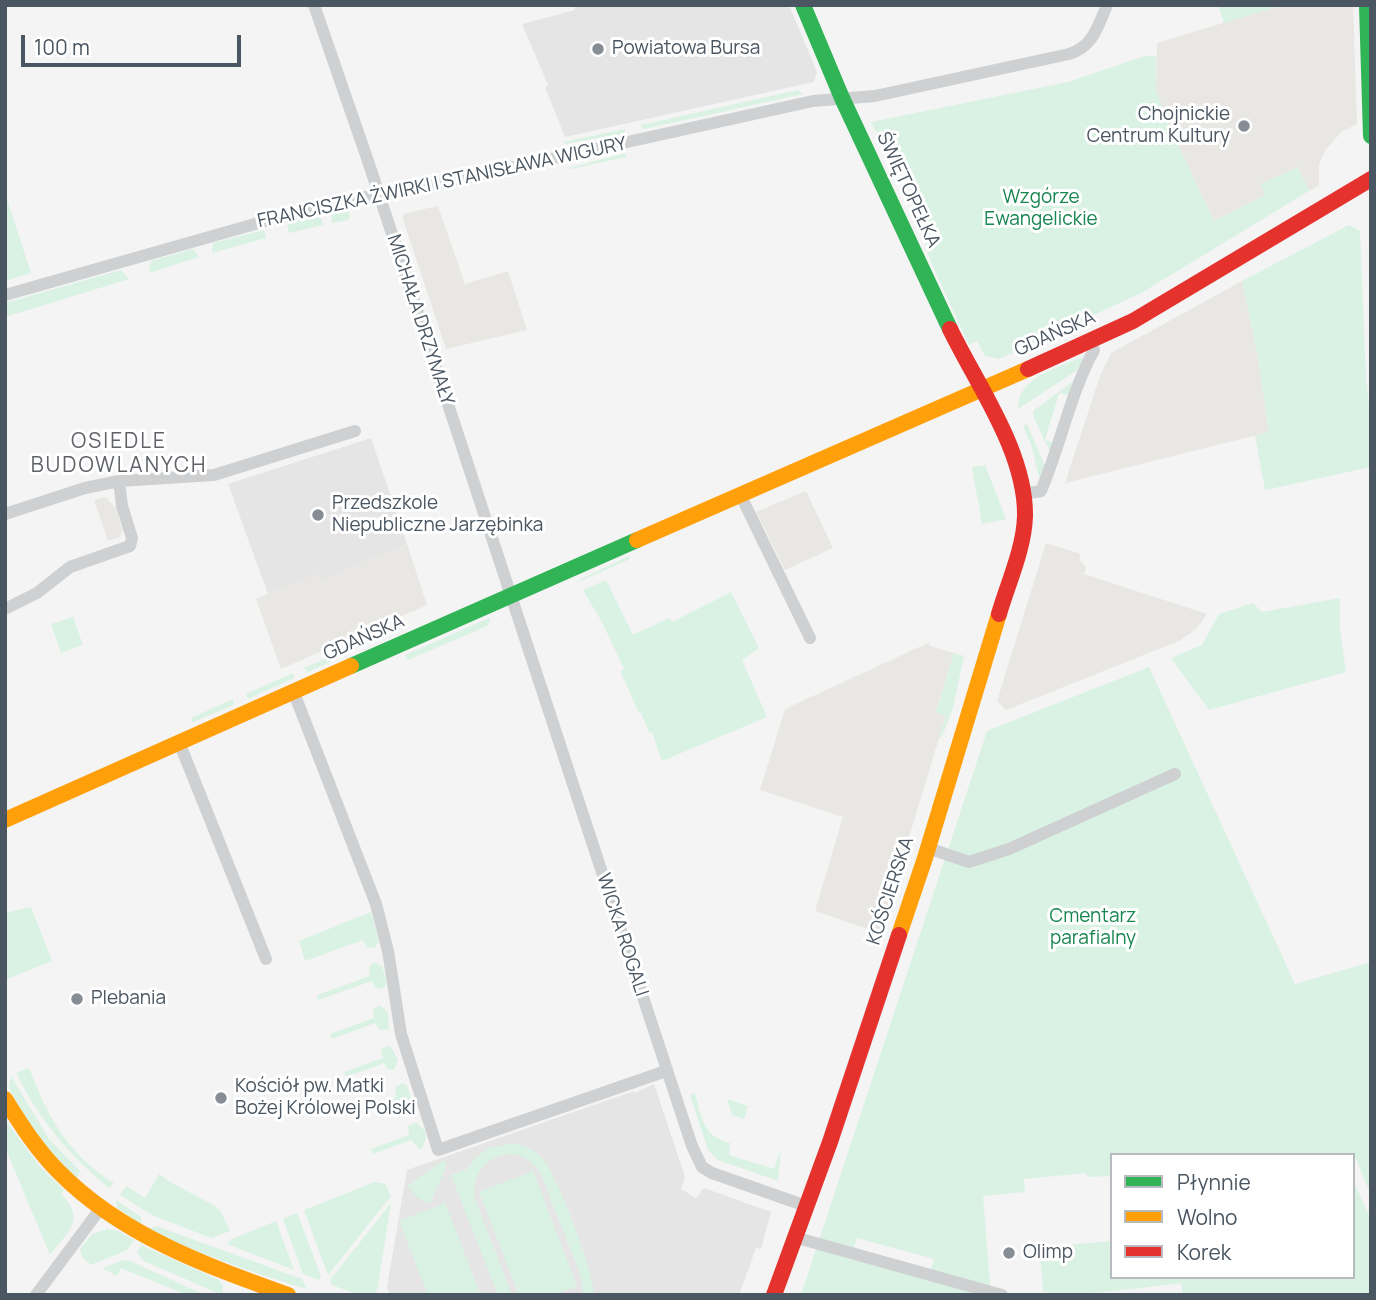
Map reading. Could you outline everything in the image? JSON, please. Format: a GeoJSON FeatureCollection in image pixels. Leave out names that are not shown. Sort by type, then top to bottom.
{"type":"FeatureCollection","features":[{"type":"Feature","properties":{"kind":"main road","name":"ŚWIĘTOPEŁKA"},"geometry":{"type":"LineString","coordinates":[[803,5],[842,98],[981,389]]}},
{"type":"Feature","properties":{"kind":"main road"},"geometry":{"type":"LineString","coordinates":[[1367,5],[1371,136]]}},
{"type":"Feature","properties":{"kind":"main road","name":"GDAŃSKA"},"geometry":{"type":"LineString","coordinates":[[5,820],[740,494],[1091,342],[1188,290],[1371,179]]}},
{"type":"Feature","properties":{"kind":"main road","name":"KOŚCIERSKA"},"geometry":{"type":"LineString","coordinates":[[774,1295],[868,1031],[928,848],[1022,538],[1024,495],[1009,443],[981,389]]}},
{"type":"Feature","properties":{"kind":"main road"},"geometry":{"type":"LineString","coordinates":[[5,1099],[46,1160],[100,1209],[191,1258],[288,1295]]}},
{"type":"Feature","properties":{"kind":"street","name":"MICHAŁA DRZYMAŁY"},"geometry":{"type":"LineString","coordinates":[[314,5],[510,596]]}},
{"type":"Feature","properties":{"kind":"street","name":"FRANCISZKA ŻWIRKI I STANISŁAWA WIGURY"},"geometry":{"type":"LineString","coordinates":[[5,295],[351,199],[379,196],[813,101],[875,96],[1078,51],[1093,38],[1107,5]]}},
{"type":"Feature","properties":{"kind":"street"},"geometry":{"type":"LineString","coordinates":[[1024,495],[1041,491],[1080,376],[1094,350],[1091,342]]}},
{"type":"Feature","properties":{"kind":"street"},"geometry":{"type":"LineString","coordinates":[[5,514],[85,488],[119,481],[214,475],[355,431]]}},
{"type":"Feature","properties":{"kind":"street"},"geometry":{"type":"LineString","coordinates":[[5,609],[37,593],[70,567],[132,544],[119,481]]}},
{"type":"Feature","properties":{"kind":"street"},"geometry":{"type":"LineString","coordinates":[[740,494],[810,638]]}},
{"type":"Feature","properties":{"kind":"street","name":"WICKA ROGALI"},"geometry":{"type":"LineString","coordinates":[[510,596],[666,1071],[702,1167],[712,1173],[806,1206]]}},
{"type":"Feature","properties":{"kind":"street"},"geometry":{"type":"LineString","coordinates":[[293,693],[376,904],[388,951],[401,1034],[438,1150],[666,1071]]}},
{"type":"Feature","properties":{"kind":"street"},"geometry":{"type":"LineString","coordinates":[[179,742],[266,960]]}},
{"type":"Feature","properties":{"kind":"street"},"geometry":{"type":"LineString","coordinates":[[928,848],[970,862],[1009,849],[1175,774]]}},
{"type":"Feature","properties":{"kind":"street"},"geometry":{"type":"LineString","coordinates":[[36,1295],[100,1209]]}},
{"type":"Feature","properties":{"kind":"street"},"geometry":{"type":"LineString","coordinates":[[794,1237],[1002,1295]]}},
{"type":"Feature","properties":{"kind":"shaded area"},"geometry":{"type":"Polygon","coordinates":[[[574,5],[789,5],[817,72],[814,82],[565,137],[545,87],[548,85],[522,24],[575,10],[574,5]]]}},
{"type":"Feature","properties":{"kind":"shaded area"},"geometry":{"type":"Polygon","coordinates":[[[1282,5],[1353,5],[1357,124],[1341,132],[1325,151],[1319,164],[1319,186],[1309,191],[1298,167],[1265,195],[1214,221],[1170,128],[1156,91],[1157,43],[1282,5]]]}},
{"type":"Feature","properties":{"kind":"shaded area"},"geometry":{"type":"Polygon","coordinates":[[[438,206],[465,284],[508,271],[527,330],[446,349],[402,216],[438,206]]]}},
{"type":"Feature","properties":{"kind":"shaded area"},"geometry":{"type":"Polygon","coordinates":[[[1242,281],[1258,357],[1269,432],[1065,483],[1100,376],[1111,353],[1242,281]]]}},
{"type":"Feature","properties":{"kind":"shaded area","name":"Przedszkole Niepubliczne Jarzębinka"},"geometry":{"type":"Polygon","coordinates":[[[371,438],[407,544],[322,581],[319,573],[268,594],[228,484],[371,438]]]}},
{"type":"Feature","properties":{"kind":"shaded area"},"geometry":{"type":"Polygon","coordinates":[[[806,491],[833,548],[785,570],[756,512],[806,491]]]}},
{"type":"Feature","properties":{"kind":"shaded area"},"geometry":{"type":"Polygon","coordinates":[[[106,497],[117,510],[122,530],[120,537],[108,541],[94,500],[106,497]]]}},
{"type":"Feature","properties":{"kind":"shaded area"},"geometry":{"type":"Polygon","coordinates":[[[1046,543],[1081,554],[1079,559],[1086,567],[1084,574],[1207,614],[1197,628],[1181,640],[1006,710],[997,701],[1046,543]]]}},
{"type":"Feature","properties":{"kind":"shaded area"},"geometry":{"type":"Polygon","coordinates":[[[407,544],[427,605],[281,669],[256,599],[319,572],[322,581],[407,544]]]}},
{"type":"Feature","properties":{"kind":"shaded area"},"geometry":{"type":"Polygon","coordinates":[[[928,643],[954,653],[936,711],[946,715],[880,933],[815,911],[843,817],[760,790],[785,709],[928,643]]]}},
{"type":"Feature","properties":{"kind":"shaded area"},"geometry":{"type":"Polygon","coordinates":[[[654,1084],[685,1177],[681,1189],[696,1198],[704,1188],[771,1212],[761,1249],[756,1248],[739,1295],[389,1293],[387,1287],[407,1170],[634,1091],[635,1093],[654,1084]]]}},
{"type":"Feature","properties":{"kind":"green space"},"geometry":{"type":"Polygon","coordinates":[[[1218,5],[1282,5],[1224,23],[1218,5]]]}},
{"type":"Feature","properties":{"kind":"green space","name":"Wzgórze Ewangelickie"},"geometry":{"type":"Polygon","coordinates":[[[1145,56],[1156,56],[1156,91],[1170,128],[1214,221],[1265,195],[1261,184],[1298,167],[1309,191],[1141,293],[999,359],[985,356],[977,341],[969,345],[930,260],[915,207],[920,202],[900,164],[885,147],[871,122],[1068,82],[1145,56]]]}},
{"type":"Feature","properties":{"kind":"green space"},"geometry":{"type":"Polygon","coordinates":[[[798,90],[803,94],[644,129],[641,127],[641,125],[798,90]]]}},
{"type":"Feature","properties":{"kind":"green space"},"geometry":{"type":"Polygon","coordinates":[[[625,129],[625,133],[565,144],[564,142],[625,129]]]}},
{"type":"Feature","properties":{"kind":"green space"},"geometry":{"type":"Polygon","coordinates":[[[626,153],[626,157],[569,168],[626,153]]]}},
{"type":"Feature","properties":{"kind":"green space"},"geometry":{"type":"Polygon","coordinates":[[[5,193],[31,273],[5,281],[5,193]]]}},
{"type":"Feature","properties":{"kind":"green space"},"geometry":{"type":"Polygon","coordinates":[[[348,207],[348,220],[332,223],[331,212],[348,207]]]}},
{"type":"Feature","properties":{"kind":"green space"},"geometry":{"type":"Polygon","coordinates":[[[318,215],[323,225],[289,233],[287,223],[318,215]]]}},
{"type":"Feature","properties":{"kind":"green space"},"geometry":{"type":"Polygon","coordinates":[[[1349,225],[1360,231],[1371,467],[1265,490],[1255,436],[1269,432],[1258,357],[1242,281],[1349,225]]]}},
{"type":"Feature","properties":{"kind":"green space"},"geometry":{"type":"Polygon","coordinates":[[[264,230],[266,238],[212,253],[213,243],[264,230]]]}},
{"type":"Feature","properties":{"kind":"green space"},"geometry":{"type":"Polygon","coordinates":[[[193,249],[199,257],[149,273],[151,261],[193,249]]]}},
{"type":"Feature","properties":{"kind":"green space"},"geometry":{"type":"Polygon","coordinates":[[[121,270],[129,279],[5,317],[5,303],[121,270]]]}},
{"type":"Feature","properties":{"kind":"green space"},"geometry":{"type":"Polygon","coordinates":[[[1082,357],[1076,371],[1018,409],[1019,398],[1031,381],[1082,357]]]}},
{"type":"Feature","properties":{"kind":"green space"},"geometry":{"type":"Polygon","coordinates":[[[1072,382],[1069,395],[1059,393],[1045,440],[1054,443],[1050,452],[1034,418],[1033,411],[1072,382]]]}},
{"type":"Feature","properties":{"kind":"green space"},"geometry":{"type":"Polygon","coordinates":[[[1027,424],[1045,466],[1042,478],[1039,477],[1032,447],[1023,426],[1027,424]]]}},
{"type":"Feature","properties":{"kind":"green space"},"geometry":{"type":"Polygon","coordinates":[[[985,465],[1006,519],[982,524],[972,467],[985,465]]]}},
{"type":"Feature","properties":{"kind":"green space"},"geometry":{"type":"Polygon","coordinates":[[[629,556],[630,559],[577,581],[629,556]]]}},
{"type":"Feature","properties":{"kind":"green space"},"geometry":{"type":"Polygon","coordinates":[[[606,580],[633,635],[669,618],[672,622],[731,592],[759,648],[742,660],[767,717],[662,761],[652,732],[649,732],[639,713],[620,671],[624,669],[583,590],[606,580]]]}},
{"type":"Feature","properties":{"kind":"green space"},"geometry":{"type":"Polygon","coordinates":[[[1340,598],[1340,629],[1346,672],[1209,710],[1171,658],[1202,645],[1219,614],[1253,603],[1262,612],[1340,598]]]}},
{"type":"Feature","properties":{"kind":"green space"},"geometry":{"type":"Polygon","coordinates":[[[73,617],[83,645],[61,653],[51,624],[73,617]]]}},
{"type":"Feature","properties":{"kind":"green space"},"geometry":{"type":"Polygon","coordinates":[[[489,618],[487,626],[408,660],[405,655],[489,618]]]}},
{"type":"Feature","properties":{"kind":"green space"},"geometry":{"type":"Polygon","coordinates":[[[350,648],[337,659],[308,672],[304,668],[350,648]]]}},
{"type":"Feature","properties":{"kind":"green space"},"geometry":{"type":"Polygon","coordinates":[[[954,653],[964,656],[953,708],[942,737],[939,738],[946,716],[936,712],[954,653]]]}},
{"type":"Feature","properties":{"kind":"green space","name":"Cmentarz parafialny"},"geometry":{"type":"Polygon","coordinates":[[[1149,667],[1295,984],[1371,962],[1371,1195],[1355,1159],[1355,1153],[1110,1153],[1110,1176],[1087,1177],[1086,1173],[1024,1179],[1025,1192],[983,1196],[991,1295],[801,1295],[987,731],[1149,667]],[[857,1238],[854,1248],[931,1270],[934,1259],[857,1238]]]}},
{"type":"Feature","properties":{"kind":"green space"},"geometry":{"type":"Polygon","coordinates":[[[293,673],[294,678],[247,697],[246,694],[293,673]]]}},
{"type":"Feature","properties":{"kind":"green space"},"geometry":{"type":"Polygon","coordinates":[[[233,699],[234,705],[193,722],[191,718],[233,699]]]}},
{"type":"Feature","properties":{"kind":"green space"},"geometry":{"type":"Polygon","coordinates":[[[31,907],[52,961],[5,980],[5,913],[31,907]]]}},
{"type":"Feature","properties":{"kind":"green space"},"geometry":{"type":"Polygon","coordinates":[[[371,912],[379,941],[375,947],[367,948],[363,940],[305,961],[299,941],[371,912]]]}},
{"type":"Feature","properties":{"kind":"green space"},"geometry":{"type":"Polygon","coordinates":[[[373,962],[382,966],[387,983],[384,988],[375,987],[372,981],[318,1000],[317,995],[370,976],[369,968],[373,962]]]}},
{"type":"Feature","properties":{"kind":"green space"},"geometry":{"type":"Polygon","coordinates":[[[380,1005],[388,1013],[389,1029],[380,1030],[375,1023],[332,1039],[330,1034],[374,1018],[373,1009],[380,1005]]]}},
{"type":"Feature","properties":{"kind":"green space"},"geometry":{"type":"Polygon","coordinates":[[[391,1047],[398,1060],[394,1070],[387,1069],[384,1063],[346,1077],[344,1072],[383,1058],[381,1049],[391,1047]]]}},
{"type":"Feature","properties":{"kind":"green space"},"geometry":{"type":"Polygon","coordinates":[[[29,1068],[61,1133],[84,1160],[114,1183],[109,1188],[68,1150],[35,1106],[16,1073],[29,1068]]]}},
{"type":"Feature","properties":{"kind":"green space"},"geometry":{"type":"Polygon","coordinates":[[[11,1076],[49,1139],[80,1171],[77,1179],[47,1148],[22,1113],[9,1087],[11,1076]]]}},
{"type":"Feature","properties":{"kind":"green space"},"geometry":{"type":"Polygon","coordinates":[[[402,1083],[407,1086],[412,1101],[409,1109],[401,1108],[397,1102],[359,1115],[358,1110],[396,1097],[395,1088],[402,1083]]]}},
{"type":"Feature","properties":{"kind":"green space"},"geometry":{"type":"Polygon","coordinates":[[[695,1093],[708,1131],[730,1143],[729,1155],[774,1169],[781,1149],[778,1181],[718,1160],[708,1150],[690,1095],[695,1093]]]}},
{"type":"Feature","properties":{"kind":"green space"},"geometry":{"type":"Polygon","coordinates":[[[727,1099],[748,1106],[744,1119],[732,1115],[727,1099]]]}},
{"type":"Feature","properties":{"kind":"green space"},"geometry":{"type":"Polygon","coordinates":[[[416,1122],[425,1131],[426,1139],[422,1148],[419,1149],[411,1140],[373,1154],[371,1149],[409,1135],[408,1126],[416,1122]]]}},
{"type":"Feature","properties":{"kind":"green space"},"geometry":{"type":"Polygon","coordinates":[[[5,1123],[40,1167],[64,1190],[61,1194],[73,1211],[72,1226],[50,1255],[5,1147],[5,1123]]]}},
{"type":"Feature","properties":{"kind":"green space"},"geometry":{"type":"Polygon","coordinates":[[[513,1143],[536,1152],[556,1182],[582,1247],[594,1295],[583,1295],[582,1279],[546,1184],[537,1168],[527,1159],[504,1155],[485,1165],[474,1186],[475,1199],[512,1295],[498,1295],[451,1175],[467,1169],[474,1159],[488,1148],[513,1143]]]}},
{"type":"Feature","properties":{"kind":"green space"},"geometry":{"type":"Polygon","coordinates":[[[443,1161],[446,1167],[430,1204],[417,1197],[407,1186],[443,1161]]]}},
{"type":"Feature","properties":{"kind":"green space"},"geometry":{"type":"Polygon","coordinates":[[[533,1171],[577,1286],[555,1295],[519,1295],[479,1192],[533,1171]]]}},
{"type":"Feature","properties":{"kind":"green space"},"geometry":{"type":"Polygon","coordinates":[[[159,1174],[215,1206],[230,1231],[211,1238],[152,1215],[120,1195],[126,1186],[145,1198],[159,1174]]]}},
{"type":"Feature","properties":{"kind":"green space"},"geometry":{"type":"Polygon","coordinates":[[[374,1182],[385,1184],[391,1196],[328,1275],[304,1210],[374,1182]]]}},
{"type":"Feature","properties":{"kind":"green space"},"geometry":{"type":"Polygon","coordinates":[[[1355,1184],[1371,1220],[1371,1295],[1183,1295],[1181,1283],[1087,1293],[1052,1293],[1043,1291],[1040,1252],[1044,1247],[1110,1241],[1110,1279],[1355,1279],[1355,1184]]]}},
{"type":"Feature","properties":{"kind":"green space"},"geometry":{"type":"Polygon","coordinates":[[[116,1200],[141,1217],[142,1225],[117,1208],[116,1200]]]}},
{"type":"Feature","properties":{"kind":"green space"},"geometry":{"type":"Polygon","coordinates":[[[391,1203],[375,1295],[359,1295],[332,1285],[330,1280],[391,1203]]]}},
{"type":"Feature","properties":{"kind":"green space"},"geometry":{"type":"Polygon","coordinates":[[[445,1203],[480,1293],[477,1295],[428,1295],[399,1221],[445,1203]]]}},
{"type":"Feature","properties":{"kind":"green space"},"geometry":{"type":"Polygon","coordinates":[[[297,1213],[321,1276],[319,1280],[303,1274],[283,1219],[297,1213]]]}},
{"type":"Feature","properties":{"kind":"green space"},"geometry":{"type":"Polygon","coordinates":[[[276,1221],[294,1270],[227,1244],[234,1238],[276,1221]]]}},
{"type":"Feature","properties":{"kind":"green space"},"geometry":{"type":"Polygon","coordinates":[[[156,1226],[302,1279],[307,1289],[226,1262],[148,1229],[156,1226]]]}},
{"type":"Feature","properties":{"kind":"green space"},"geometry":{"type":"Polygon","coordinates":[[[107,1229],[118,1231],[134,1240],[127,1250],[91,1265],[82,1257],[80,1249],[92,1234],[107,1229]]]}},
{"type":"Feature","properties":{"kind":"green space"},"geometry":{"type":"Polygon","coordinates":[[[141,1245],[219,1280],[223,1286],[222,1295],[144,1261],[137,1253],[141,1245]]]}},
{"type":"Feature","properties":{"kind":"green space"},"geometry":{"type":"Polygon","coordinates":[[[124,1260],[205,1295],[187,1295],[121,1268],[117,1276],[102,1268],[124,1260]]]}},
{"type":"Feature","properties":{"kind":"traffic: fast"},"geometry":{"type":"LineString","coordinates":[[803,5],[842,98],[950,329]]}},
{"type":"Feature","properties":{"kind":"traffic: fast"},"geometry":{"type":"LineString","coordinates":[[1367,5],[1371,136]]}},
{"type":"Feature","properties":{"kind":"traffic: fast"},"geometry":{"type":"LineString","coordinates":[[351,666],[637,540]]}},
{"type":"Feature","properties":{"kind":"traffic: slow"},"geometry":{"type":"LineString","coordinates":[[637,540],[1028,369]]}},
{"type":"Feature","properties":{"kind":"traffic: slow"},"geometry":{"type":"LineString","coordinates":[[899,935],[999,614]]}},
{"type":"Feature","properties":{"kind":"traffic: slow"},"geometry":{"type":"LineString","coordinates":[[5,820],[351,666]]}},
{"type":"Feature","properties":{"kind":"traffic: slow"},"geometry":{"type":"LineString","coordinates":[[5,1099],[51,1164],[83,1194],[110,1214],[137,1231],[196,1260],[288,1295]]}},
{"type":"Feature","properties":{"kind":"traffic: jam"},"geometry":{"type":"LineString","coordinates":[[1028,369],[1133,321],[1371,179]]}},
{"type":"Feature","properties":{"kind":"traffic: jam"},"geometry":{"type":"LineString","coordinates":[[950,329],[1009,443],[1023,492],[1025,516],[1022,541],[999,614]]}},
{"type":"Feature","properties":{"kind":"traffic: jam"},"geometry":{"type":"LineString","coordinates":[[774,1295],[830,1142],[899,935]]}},
{"type":"Feature","properties":{"kind":"place","name":"Powiatowa Bursa"},"geometry":{"type":"Point","coordinates":[598,49]}},
{"type":"Feature","properties":{"kind":"place","name":"Chojnickie Centrum Kultury"},"geometry":{"type":"Point","coordinates":[1244,126]}},
{"type":"Feature","properties":{"kind":"place","name":"Przedszkole Niepubliczne Jarzębinka"},"geometry":{"type":"Point","coordinates":[318,515]}},
{"type":"Feature","properties":{"kind":"place","name":"Plebania"},"geometry":{"type":"Point","coordinates":[77,999]}},
{"type":"Feature","properties":{"kind":"place","name":"Kościół pw. Matki Bożej Królowej Polski"},"geometry":{"type":"Point","coordinates":[221,1098]}},
{"type":"Feature","properties":{"kind":"place","name":"Olimp"},"geometry":{"type":"Point","coordinates":[1009,1253]}},
{"type":"Feature","properties":{"kind":"district","name":"OSIEDLE BUDOWLANYCH"},"geometry":{"type":"Point","coordinates":[119,454]}}]}
